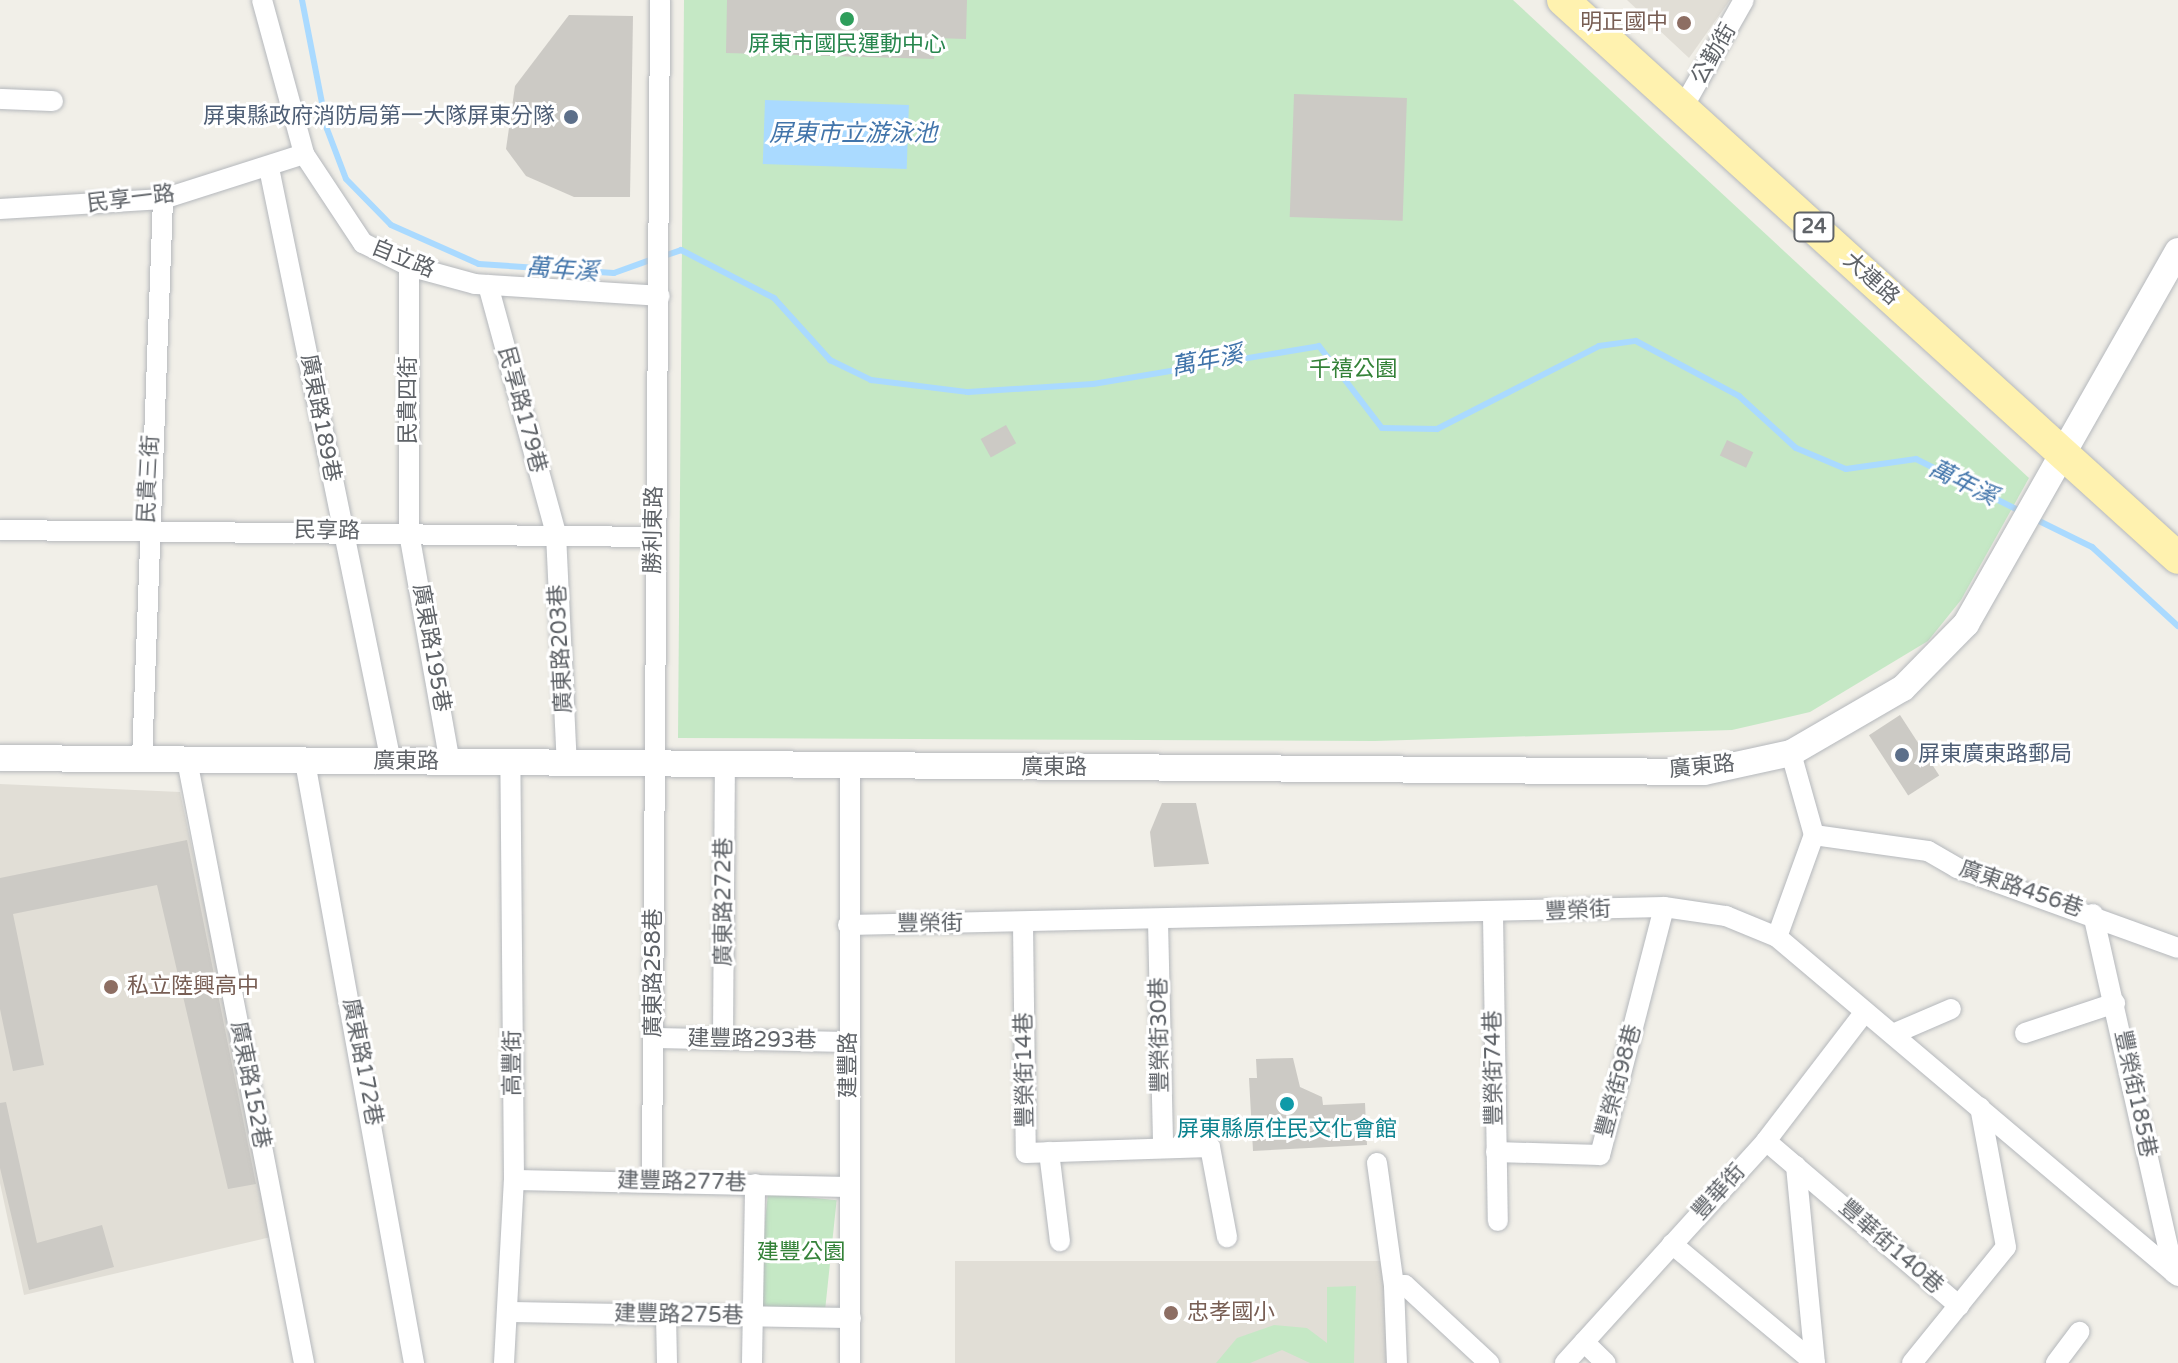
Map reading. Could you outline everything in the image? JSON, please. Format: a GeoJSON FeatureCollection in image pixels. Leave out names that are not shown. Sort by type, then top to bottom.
{"type":"FeatureCollection","features":[{"type":"Feature","properties":{"kind":"main road","name":"大連路"},"geometry":{"type":"LineString","coordinates":[[1563,0],[2178,558]]}},
{"type":"Feature","properties":{"kind":"street","name":"自立路"},"geometry":{"type":"LineString","coordinates":[[262,0],[304,154],[363,243],[409,266],[488,285],[660,296]]}},
{"type":"Feature","properties":{"kind":"street","name":"勝利東路"},"geometry":{"type":"LineString","coordinates":[[654,765],[653,537],[660,296],[660,0]]}},
{"type":"Feature","properties":{"kind":"street","name":"公勤街"},"geometry":{"type":"LineString","coordinates":[[1682,109],[1744,0]]}},
{"type":"Feature","properties":{"kind":"street"},"geometry":{"type":"LineString","coordinates":[[0,99],[53,101]]}},
{"type":"Feature","properties":{"kind":"street","name":"民享一路"},"geometry":{"type":"LineString","coordinates":[[0,209],[163,199],[269,168],[304,154]]}},
{"type":"Feature","properties":{"kind":"street","name":"廣東路189巷"},"geometry":{"type":"LineString","coordinates":[[269,168],[391,762]]}},
{"type":"Feature","properties":{"kind":"street","name":"民貴三街"},"geometry":{"type":"LineString","coordinates":[[142,759],[146,529],[163,199]]}},
{"type":"Feature","properties":{"kind":"street"},"geometry":{"type":"LineString","coordinates":[[2066,454],[2178,251]]}},
{"type":"Feature","properties":{"kind":"street","name":"民貴四街"},"geometry":{"type":"LineString","coordinates":[[409,266],[409,533]]}},
{"type":"Feature","properties":{"kind":"street","name":"民享路179巷"},"geometry":{"type":"LineString","coordinates":[[488,285],[556,534]]}},
{"type":"Feature","properties":{"kind":"street","name":"廣東路"},"geometry":{"type":"LineString","coordinates":[[0,758],[1704,772],[1791,753],[1903,688],[1966,624],[2017,543],[2066,454]]}},
{"type":"Feature","properties":{"kind":"street","name":"民享路"},"geometry":{"type":"LineString","coordinates":[[0,530],[342,531],[653,537]]}},
{"type":"Feature","properties":{"kind":"street","name":"廣東路195巷"},"geometry":{"type":"LineString","coordinates":[[409,533],[450,763]]}},
{"type":"Feature","properties":{"kind":"street","name":"廣東路203巷"},"geometry":{"type":"LineString","coordinates":[[556,534],[567,764]]}},
{"type":"Feature","properties":{"kind":"street"},"geometry":{"type":"LineString","coordinates":[[1777,937],[1814,835],[1791,753]]}},
{"type":"Feature","properties":{"kind":"street","name":"廣東路152巷"},"geometry":{"type":"LineString","coordinates":[[187,760],[304,1363]]}},
{"type":"Feature","properties":{"kind":"street","name":"廣東路172巷"},"geometry":{"type":"LineString","coordinates":[[305,762],[414,1363]]}},
{"type":"Feature","properties":{"kind":"street","name":"高豐街"},"geometry":{"type":"LineString","coordinates":[[504,1363],[514,1180],[510,763]]}},
{"type":"Feature","properties":{"kind":"street","name":"廣東路258巷"},"geometry":{"type":"LineString","coordinates":[[652,1181],[654,765]]}},
{"type":"Feature","properties":{"kind":"street","name":"廣東路272巷"},"geometry":{"type":"LineString","coordinates":[[723,1039],[725,765]]}},
{"type":"Feature","properties":{"kind":"street","name":"建豐路"},"geometry":{"type":"LineString","coordinates":[[850,767],[850,1363]]}},
{"type":"Feature","properties":{"kind":"street","name":"廣東路456巷"},"geometry":{"type":"LineString","coordinates":[[1814,835],[1928,851],[1957,868],[2093,914],[2178,948]]}},
{"type":"Feature","properties":{"kind":"street","name":"豐榮街"},"geometry":{"type":"LineString","coordinates":[[848,925],[1493,915],[1664,907],[1726,916],[1777,937],[1863,1014],[1893,1034],[2176,1275]]}},
{"type":"Feature","properties":{"kind":"street","name":"豐榮街98巷"},"geometry":{"type":"LineString","coordinates":[[1496,1152],[1600,1155],[1664,907]]}},
{"type":"Feature","properties":{"kind":"street","name":"豐榮街185巷"},"geometry":{"type":"LineString","coordinates":[[2093,914],[2176,1275]]}},
{"type":"Feature","properties":{"kind":"street","name":"豐榮街74巷"},"geometry":{"type":"LineString","coordinates":[[1493,915],[1498,1221]]}},
{"type":"Feature","properties":{"kind":"street","name":"豐榮街30巷"},"geometry":{"type":"LineString","coordinates":[[1158,921],[1163,1148]]}},
{"type":"Feature","properties":{"kind":"street","name":"豐榮街14巷"},"geometry":{"type":"LineString","coordinates":[[1023,923],[1026,1153],[1049,1152],[1060,1241]]}},
{"type":"Feature","properties":{"kind":"street"},"geometry":{"type":"LineString","coordinates":[[2025,1033],[2115,1003]]}},
{"type":"Feature","properties":{"kind":"street"},"geometry":{"type":"LineString","coordinates":[[1893,1034],[1951,1009]]}},
{"type":"Feature","properties":{"kind":"street","name":"豐華街"},"geometry":{"type":"LineString","coordinates":[[1565,1363],[1766,1141],[1863,1014]]}},
{"type":"Feature","properties":{"kind":"street","name":"建豐路293巷"},"geometry":{"type":"LineString","coordinates":[[654,1038],[849,1042]]}},
{"type":"Feature","properties":{"kind":"street","name":"豐華街140巷"},"geometry":{"type":"LineString","coordinates":[[1766,1141],[1959,1306],[2006,1247],[1980,1107]]}},
{"type":"Feature","properties":{"kind":"street"},"geometry":{"type":"LineString","coordinates":[[1049,1152],[1210,1147],[1227,1237]]}},
{"type":"Feature","properties":{"kind":"street"},"geometry":{"type":"LineString","coordinates":[[1377,1163],[1394,1286],[1397,1363]]}},
{"type":"Feature","properties":{"kind":"street"},"geometry":{"type":"LineString","coordinates":[[1796,1166],[1815,1363]]}},
{"type":"Feature","properties":{"kind":"street","name":"建豐路277巷"},"geometry":{"type":"LineString","coordinates":[[514,1180],[850,1187]]}},
{"type":"Feature","properties":{"kind":"street"},"geometry":{"type":"LineString","coordinates":[[752,1363],[755,1184]]}},
{"type":"Feature","properties":{"kind":"street"},"geometry":{"type":"LineString","coordinates":[[1672,1244],[1815,1363]]}},
{"type":"Feature","properties":{"kind":"street"},"geometry":{"type":"LineString","coordinates":[[1394,1286],[1405,1285],[1489,1363]]}},
{"type":"Feature","properties":{"kind":"street"},"geometry":{"type":"LineString","coordinates":[[1912,1363],[1959,1306]]}},
{"type":"Feature","properties":{"kind":"street","name":"建豐路275巷"},"geometry":{"type":"LineString","coordinates":[[507,1312],[851,1318]]}},
{"type":"Feature","properties":{"kind":"street"},"geometry":{"type":"LineString","coordinates":[[666,1315],[667,1363]]}},
{"type":"Feature","properties":{"kind":"street"},"geometry":{"type":"LineString","coordinates":[[2056,1363],[2079,1332]]}},
{"type":"Feature","properties":{"kind":"street"},"geometry":{"type":"LineString","coordinates":[[1584,1342],[1606,1363]]}},
{"type":"Feature","properties":{"kind":"shaded area","name":"明正國中"},"geometry":{"type":"Polygon","coordinates":[[[1627,0],[1730,0],[1689,58],[1627,0]]]}},
{"type":"Feature","properties":{"kind":"shaded area","name":"私立陸興高中"},"geometry":{"type":"Polygon","coordinates":[[[0,784],[180,792],[275,1236],[24,1295],[0,1183],[0,784]]]}},
{"type":"Feature","properties":{"kind":"shaded area","name":"忠孝國小"},"geometry":{"type":"Polygon","coordinates":[[[955,1261],[1387,1261],[1387,1363],[955,1363],[955,1261]]]}},
{"type":"Feature","properties":{"kind":"green space","name":"千禧公園"},"geometry":{"type":"Polygon","coordinates":[[[684,0],[1513,0],[2029,478],[1961,600],[1928,641],[1810,712],[1732,730],[1375,741],[678,738],[684,0]]]}},
{"type":"Feature","properties":{"kind":"green space","name":"建豐公園"},"geometry":{"type":"Polygon","coordinates":[[[768,1193],[837,1200],[825,1313],[756,1305],[768,1193]]]}},
{"type":"Feature","properties":{"kind":"green space"},"geometry":{"type":"Polygon","coordinates":[[[1356,1286],[1354,1363],[1310,1363],[1282,1350],[1250,1363],[1216,1363],[1237,1338],[1274,1325],[1307,1328],[1327,1343],[1327,1287],[1356,1286]]]}},
{"type":"Feature","properties":{"kind":"water","name":"屏東市立游泳池"},"geometry":{"type":"Polygon","coordinates":[[[765,100],[909,105],[907,169],[763,164],[765,100]]]}},
{"type":"Feature","properties":{"kind":"building","name":"屏東市國民運動中心"},"geometry":{"type":"Polygon","coordinates":[[[727,0],[967,0],[966,39],[935,38],[934,59],[726,53],[727,0]]]}},
{"type":"Feature","properties":{"kind":"building","name":"屏東縣政府消防局第一大隊屏東分隊"},"geometry":{"type":"Polygon","coordinates":[[[569,15],[633,16],[630,197],[574,197],[526,176],[506,149],[515,86],[569,15]]]}},
{"type":"Feature","properties":{"kind":"building"},"geometry":{"type":"Polygon","coordinates":[[[1294,94],[1407,98],[1403,221],[1290,217],[1294,94]]]}},
{"type":"Feature","properties":{"kind":"building"},"geometry":{"type":"Polygon","coordinates":[[[1006,425],[1016,443],[991,457],[981,439],[1006,425]]]}},
{"type":"Feature","properties":{"kind":"building"},"geometry":{"type":"Polygon","coordinates":[[[1727,440],[1753,452],[1746,468],[1720,455],[1727,440]]]}},
{"type":"Feature","properties":{"kind":"building","name":"屏東廣東路郵局"},"geometry":{"type":"Polygon","coordinates":[[[1900,715],[1939,775],[1908,796],[1869,735],[1900,715]]]}},
{"type":"Feature","properties":{"kind":"building"},"geometry":{"type":"Polygon","coordinates":[[[1162,803],[1196,803],[1209,864],[1154,867],[1150,832],[1162,803]]]}},
{"type":"Feature","properties":{"kind":"building"},"geometry":{"type":"Polygon","coordinates":[[[187,840],[256,1184],[228,1189],[157,885],[13,914],[44,1065],[13,1071],[0,1009],[0,878],[187,840]]]}},
{"type":"Feature","properties":{"kind":"building","name":"屏東縣原住民文化會館"},"geometry":{"type":"Polygon","coordinates":[[[1293,1058],[1300,1087],[1322,1097],[1323,1105],[1365,1103],[1367,1145],[1253,1151],[1249,1078],[1257,1078],[1256,1059],[1293,1058]]]}},
{"type":"Feature","properties":{"kind":"building"},"geometry":{"type":"Polygon","coordinates":[[[6,1102],[37,1243],[102,1225],[114,1267],[29,1290],[0,1168],[0,1103],[6,1102]]]}},
{"type":"Feature","properties":{"kind":"waterway","name":"萬年溪"},"geometry":{"type":"LineString","coordinates":[[302,0],[327,129],[346,179],[391,225],[479,264],[614,273],[653,259]]}},
{"type":"Feature","properties":{"kind":"waterway","name":"萬年溪"},"geometry":{"type":"LineString","coordinates":[[664,256],[681,250],[774,298],[830,360],[871,380],[968,392],[1093,384],[1319,346],[1382,428],[1437,429],[1599,346],[1636,341],[1739,396],[1796,448],[1846,469],[1916,459],[2022,512]]}},
{"type":"Feature","properties":{"kind":"waterway","name":"萬年溪"},"geometry":{"type":"LineString","coordinates":[[2035,519],[2092,547],[2178,626]]}},
{"type":"Feature","properties":{"kind":"place","name":"屏東市國民運動中心"},"geometry":{"type":"Point","coordinates":[847,19]}},
{"type":"Feature","properties":{"kind":"place","name":"明正國中"},"geometry":{"type":"Point","coordinates":[1684,23]}},
{"type":"Feature","properties":{"kind":"place","name":"屏東縣政府消防局第一大隊屏東分隊"},"geometry":{"type":"Point","coordinates":[571,117]}},
{"type":"Feature","properties":{"kind":"place","name":"屏東廣東路郵局"},"geometry":{"type":"Point","coordinates":[1902,755]}},
{"type":"Feature","properties":{"kind":"place","name":"私立陸興高中"},"geometry":{"type":"Point","coordinates":[111,987]}},
{"type":"Feature","properties":{"kind":"place","name":"屏東縣原住民文化會館"},"geometry":{"type":"Point","coordinates":[1287,1104]}},
{"type":"Feature","properties":{"kind":"place","name":"忠孝國小"},"geometry":{"type":"Point","coordinates":[1171,1313]}}]}
